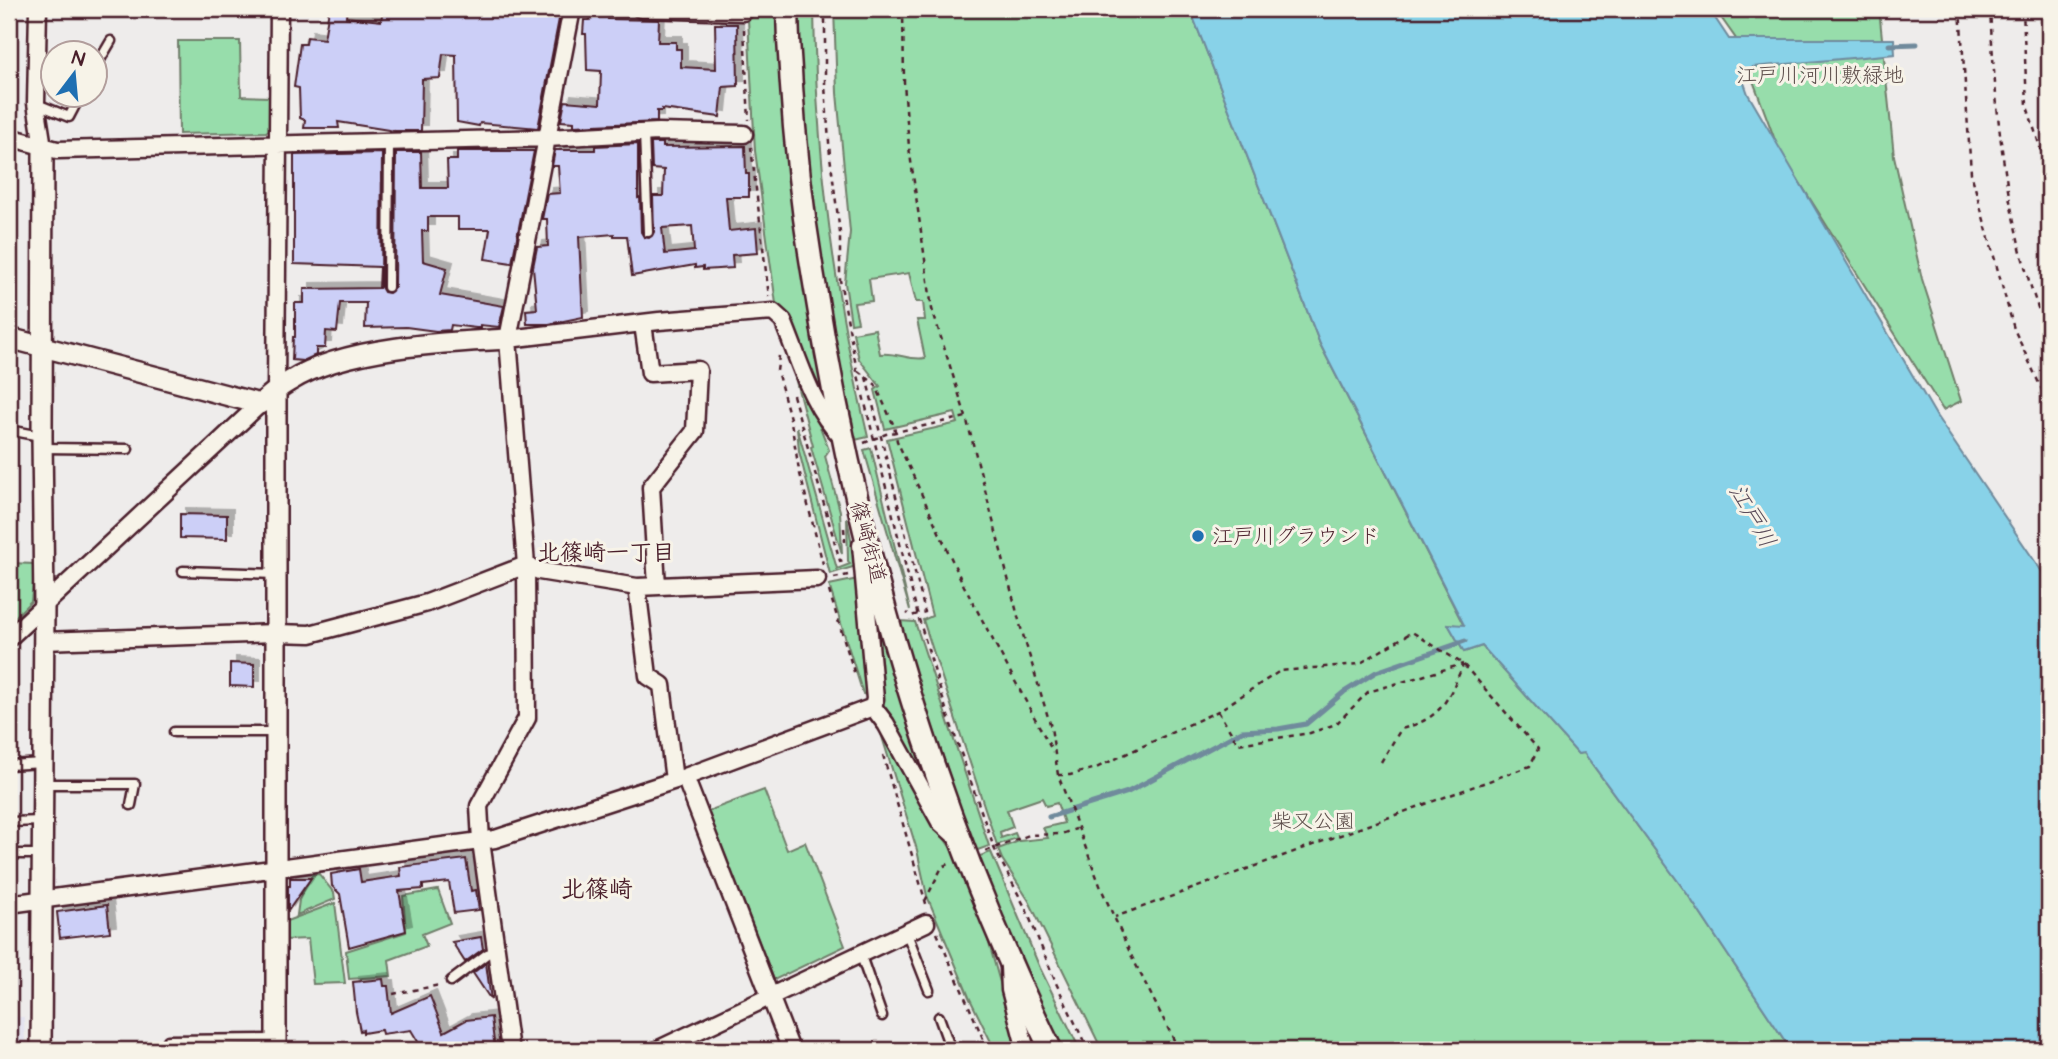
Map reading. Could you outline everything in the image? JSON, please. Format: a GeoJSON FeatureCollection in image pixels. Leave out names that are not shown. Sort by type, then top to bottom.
{"type":"FeatureCollection","features":[{"type":"Feature","properties":{"kind":"main road","name":"篠崎街道"},"geometry":{"type":"LineString","coordinates":[[788,9],[794,123],[803,214],[841,436],[891,628],[940,785],[1008,961],[1052,1050]]}},
{"type":"Feature","properties":{"kind":"street"},"geometry":{"type":"LineString","coordinates":[[38,9],[36,103],[43,147],[41,1050]]}},
{"type":"Feature","properties":{"kind":"street"},"geometry":{"type":"LineString","coordinates":[[276,1045],[279,9]]}},
{"type":"Feature","properties":{"kind":"street"},"geometry":{"type":"LineString","coordinates":[[510,1050],[481,841],[479,806],[527,718],[526,565],[508,339],[572,9]]}},
{"type":"Feature","properties":{"kind":"street"},"geometry":{"type":"LineString","coordinates":[[641,9],[743,12],[745,15]]}},
{"type":"Feature","properties":{"kind":"street"},"geometry":{"type":"LineString","coordinates":[[9,136],[57,150],[547,138],[645,133],[748,134]]}},
{"type":"Feature","properties":{"kind":"street"},"geometry":{"type":"LineString","coordinates":[[9,638],[276,391],[292,379],[329,363],[375,351],[659,321],[773,312],[783,321],[820,408],[830,425],[841,436]]}},
{"type":"Feature","properties":{"kind":"street"},"geometry":{"type":"LineString","coordinates":[[643,324],[650,373],[698,370],[695,431],[651,487],[657,586]]}},
{"type":"Feature","properties":{"kind":"street"},"geometry":{"type":"LineString","coordinates":[[9,338],[260,404]]}},
{"type":"Feature","properties":{"kind":"street"},"geometry":{"type":"LineString","coordinates":[[866,533],[860,541],[875,699],[873,708]]}},
{"type":"Feature","properties":{"kind":"street"},"geometry":{"type":"LineString","coordinates":[[43,641],[310,634],[427,603],[526,565],[539,571],[637,587],[826,579]]}},
{"type":"Feature","properties":{"kind":"street"},"geometry":{"type":"LineString","coordinates":[[637,587],[648,676],[663,685],[680,778],[791,1050]]}},
{"type":"Feature","properties":{"kind":"street"},"geometry":{"type":"LineString","coordinates":[[9,904],[495,839],[680,778],[873,708]]}},
{"type":"Feature","properties":{"kind":"street"},"geometry":{"type":"LineString","coordinates":[[873,708],[886,724],[940,822],[960,840]]}},
{"type":"Feature","properties":{"kind":"street"},"geometry":{"type":"LineString","coordinates":[[657,1050],[930,921]]}},
{"type":"Feature","properties":{"kind":"street"},"geometry":{"type":"LineString","coordinates":[[1008,961],[1010,990],[1026,1050]]}},
{"type":"Feature","properties":{"kind":"lane"},"geometry":{"type":"LineString","coordinates":[[108,46],[111,41]]}},
{"type":"Feature","properties":{"kind":"lane"},"geometry":{"type":"LineString","coordinates":[[48,108],[69,117],[74,108]]}},
{"type":"Feature","properties":{"kind":"lane"},"geometry":{"type":"LineString","coordinates":[[645,133],[648,232]]}},
{"type":"Feature","properties":{"kind":"lane"},"geometry":{"type":"LineString","coordinates":[[388,288],[389,142]]}},
{"type":"Feature","properties":{"kind":"lane"},"geometry":{"type":"LineString","coordinates":[[9,430],[42,442],[128,449]]}},
{"type":"Feature","properties":{"kind":"lane"},"geometry":{"type":"LineString","coordinates":[[183,571],[276,574]]}},
{"type":"Feature","properties":{"kind":"lane"},"geometry":{"type":"LineString","coordinates":[[174,732],[275,732]]}},
{"type":"Feature","properties":{"kind":"lane"},"geometry":{"type":"LineString","coordinates":[[9,765],[43,763]]}},
{"type":"Feature","properties":{"kind":"lane"},"geometry":{"type":"LineString","coordinates":[[43,784],[135,783],[131,805]]}},
{"type":"Feature","properties":{"kind":"lane"},"geometry":{"type":"LineString","coordinates":[[9,821],[43,821]]}},
{"type":"Feature","properties":{"kind":"lane"},"geometry":{"type":"LineString","coordinates":[[9,855],[43,854]]}},
{"type":"Feature","properties":{"kind":"lane"},"geometry":{"type":"LineString","coordinates":[[905,931],[929,990]]}},
{"type":"Feature","properties":{"kind":"lane"},"geometry":{"type":"LineString","coordinates":[[447,982],[495,951]]}},
{"type":"Feature","properties":{"kind":"lane"},"geometry":{"type":"LineString","coordinates":[[860,953],[882,1016]]}},
{"type":"Feature","properties":{"kind":"lane"},"geometry":{"type":"LineString","coordinates":[[939,1017],[951,1050]]}},
{"type":"Feature","properties":{"kind":"lane"},"geometry":{"type":"LineString","coordinates":[[168,1040],[276,1045]]}},
{"type":"Feature","properties":{"kind":"path"},"geometry":{"type":"LineString","coordinates":[[824,9],[827,109],[840,233],[840,280],[872,441],[918,616],[948,716],[994,848],[1026,909],[1056,983],[1088,1050]]}},
{"type":"Feature","properties":{"kind":"path"},"geometry":{"type":"LineString","coordinates":[[903,9],[904,83],[909,147],[932,309],[966,417],[1021,628],[1051,727],[1058,775],[1114,918],[1179,1050]]}},
{"type":"Feature","properties":{"kind":"path"},"geometry":{"type":"LineString","coordinates":[[1960,9],[1970,173],[2014,329],[2049,405]]}},
{"type":"Feature","properties":{"kind":"path"},"geometry":{"type":"LineString","coordinates":[[1990,9],[1998,120],[2010,202],[2028,273],[2049,336]]}},
{"type":"Feature","properties":{"kind":"path"},"geometry":{"type":"LineString","coordinates":[[2023,9],[2027,106],[2049,176]]}},
{"type":"Feature","properties":{"kind":"path"},"geometry":{"type":"LineString","coordinates":[[745,15],[748,134],[770,302]]}},
{"type":"Feature","properties":{"kind":"path"},"geometry":{"type":"LineString","coordinates":[[784,363],[779,353],[777,371],[791,422],[799,470],[826,579],[859,686]]}},
{"type":"Feature","properties":{"kind":"path"},"geometry":{"type":"LineString","coordinates":[[857,371],[876,384],[964,586],[1055,755]]}},
{"type":"Feature","properties":{"kind":"path"},"geometry":{"type":"LineString","coordinates":[[866,377],[925,612],[918,616],[907,615],[904,604]]}},
{"type":"Feature","properties":{"kind":"path"},"geometry":{"type":"LineString","coordinates":[[791,388],[839,561],[846,560],[844,526]]}},
{"type":"Feature","properties":{"kind":"path"},"geometry":{"type":"LineString","coordinates":[[872,441],[895,432],[966,417]]}},
{"type":"Feature","properties":{"kind":"path"},"geometry":{"type":"LineString","coordinates":[[826,579],[858,573]]}},
{"type":"Feature","properties":{"kind":"path"},"geometry":{"type":"LineString","coordinates":[[1058,775],[1070,775],[1096,768],[1218,711],[1280,671],[1359,664],[1412,632],[1463,664],[1538,749],[1530,766],[1114,918]]}},
{"type":"Feature","properties":{"kind":"path"},"geometry":{"type":"LineString","coordinates":[[1218,711],[1238,744],[1310,733],[1336,724],[1368,692],[1463,664]]}},
{"type":"Feature","properties":{"kind":"path"},"geometry":{"type":"LineString","coordinates":[[1381,762],[1401,729],[1422,724],[1447,702],[1463,664]]}},
{"type":"Feature","properties":{"kind":"path"},"geometry":{"type":"LineString","coordinates":[[883,754],[930,921],[988,1050]]}},
{"type":"Feature","properties":{"kind":"path"},"geometry":{"type":"LineString","coordinates":[[989,850],[1029,835],[1061,834],[1078,828]]}},
{"type":"Feature","properties":{"kind":"path"},"geometry":{"type":"LineString","coordinates":[[925,901],[942,867]]}},
{"type":"Feature","properties":{"kind":"path"},"geometry":{"type":"LineString","coordinates":[[393,995],[447,982]]}},
{"type":"Feature","properties":{"kind":"shaded area"},"geometry":{"type":"Polygon","coordinates":[[[9,1017],[24,1017],[25,1050],[9,1050],[9,1017]]]}},
{"type":"Feature","properties":{"kind":"green space"},"geometry":{"type":"Polygon","coordinates":[[[754,9],[780,9],[786,147],[794,220],[827,412],[787,315],[776,304],[755,151],[748,19],[754,9]]]}},
{"type":"Feature","properties":{"kind":"green space"},"geometry":{"type":"Polygon","coordinates":[[[799,9],[814,9],[818,117],[829,225],[836,278],[868,437],[855,440],[852,419],[847,419],[818,250],[802,101],[799,9]]]}},
{"type":"Feature","properties":{"kind":"green space","name":"柴又公園"},"geometry":{"type":"Polygon","coordinates":[[[834,9],[1190,9],[1320,344],[1464,626],[1448,624],[1464,652],[1482,646],[1578,754],[1584,753],[1688,895],[1791,1050],[1102,1050],[1029,901],[998,849],[1019,841],[1048,838],[1043,828],[1064,823],[1057,803],[1046,806],[1042,798],[1007,810],[1013,827],[1000,832],[1001,838],[1015,833],[1017,838],[997,845],[923,620],[932,616],[887,439],[958,423],[955,413],[885,429],[875,390],[880,386],[859,359],[853,333],[875,329],[880,354],[925,358],[917,320],[925,320],[923,302],[916,302],[909,273],[869,279],[872,301],[854,303],[858,322],[851,323],[845,283],[850,232],[837,93],[834,9]]]}},
{"type":"Feature","properties":{"kind":"green space","name":"江戸川河川敷緑地"},"geometry":{"type":"Polygon","coordinates":[[[1715,9],[1879,9],[1894,156],[1922,279],[1961,401],[1943,410],[1778,148],[1739,43],[1715,9]]]}},
{"type":"Feature","properties":{"kind":"green space"},"geometry":{"type":"Polygon","coordinates":[[[178,41],[240,41],[241,96],[270,97],[270,130],[179,134],[178,41]]]}},
{"type":"Feature","properties":{"kind":"green space"},"geometry":{"type":"Polygon","coordinates":[[[783,332],[829,450],[825,456],[840,511],[842,554],[811,447],[813,446],[783,332]]]}},
{"type":"Feature","properties":{"kind":"green space"},"geometry":{"type":"Polygon","coordinates":[[[797,427],[837,569],[850,564],[847,518],[856,566],[830,574],[799,451],[797,427]]]}},
{"type":"Feature","properties":{"kind":"green space"},"geometry":{"type":"Polygon","coordinates":[[[871,448],[910,610],[864,450],[871,448]]]}},
{"type":"Feature","properties":{"kind":"green space"},"geometry":{"type":"Polygon","coordinates":[[[9,563],[35,564],[31,601],[9,623],[9,563]]]}},
{"type":"Feature","properties":{"kind":"green space"},"geometry":{"type":"Polygon","coordinates":[[[858,579],[868,690],[866,695],[863,694],[829,585],[858,579]]]}},
{"type":"Feature","properties":{"kind":"green space"},"geometry":{"type":"Polygon","coordinates":[[[870,582],[944,818],[882,702],[870,582]]]}},
{"type":"Feature","properties":{"kind":"green space"},"geometry":{"type":"Polygon","coordinates":[[[899,621],[915,622],[989,846],[975,851],[899,621]]]}},
{"type":"Feature","properties":{"kind":"green space"},"geometry":{"type":"Polygon","coordinates":[[[879,727],[937,828],[957,857],[981,915],[1019,1050],[995,1050],[969,997],[927,896],[917,850],[879,727]]]}},
{"type":"Feature","properties":{"kind":"green space"},"geometry":{"type":"Polygon","coordinates":[[[764,790],[787,850],[805,842],[845,946],[774,980],[708,811],[764,790]]]}},
{"type":"Feature","properties":{"kind":"green space"},"geometry":{"type":"Polygon","coordinates":[[[991,852],[1040,968],[1080,1050],[1062,1050],[1026,976],[977,857],[991,852]]]}},
{"type":"Feature","properties":{"kind":"green space"},"geometry":{"type":"Polygon","coordinates":[[[319,874],[334,893],[335,899],[297,915],[299,900],[312,875],[319,874]]]}},
{"type":"Feature","properties":{"kind":"green space"},"geometry":{"type":"Polygon","coordinates":[[[438,890],[450,923],[422,934],[427,946],[389,960],[391,976],[349,979],[346,951],[406,932],[403,896],[438,890]]]}},
{"type":"Feature","properties":{"kind":"green space"},"geometry":{"type":"Polygon","coordinates":[[[335,903],[345,983],[313,984],[308,939],[284,940],[284,922],[335,903]]]}},
{"type":"Feature","properties":{"kind":"water","name":"江戸川"},"geometry":{"type":"Polygon","coordinates":[[[1190,9],[1709,9],[1729,39],[1894,39],[1895,54],[1753,67],[1742,77],[1748,94],[1937,417],[2049,582],[2049,1050],[1791,1050],[1688,895],[1584,753],[1578,754],[1482,646],[1464,652],[1448,624],[1464,625],[1320,344],[1190,9]]]}},
{"type":"Feature","properties":{"kind":"building"},"geometry":{"type":"Polygon","coordinates":[[[329,9],[347,9],[346,17],[381,21],[383,9],[472,9],[503,12],[507,9],[522,9],[560,14],[538,128],[480,123],[479,126],[457,122],[456,55],[443,54],[440,78],[422,79],[421,131],[395,131],[338,122],[339,128],[304,128],[305,120],[300,118],[299,88],[294,87],[300,44],[306,44],[307,37],[324,39],[329,9]]]}},
{"type":"Feature","properties":{"kind":"building"},"geometry":{"type":"Polygon","coordinates":[[[591,17],[659,20],[658,42],[676,42],[676,49],[681,49],[681,67],[716,69],[715,24],[737,24],[738,86],[723,87],[720,117],[662,109],[657,111],[657,122],[574,126],[574,122],[561,121],[565,101],[600,104],[601,71],[587,70],[586,34],[583,34],[584,20],[590,20],[591,17]]]}},
{"type":"Feature","properties":{"kind":"building"},"geometry":{"type":"Polygon","coordinates":[[[651,143],[663,143],[663,147],[745,146],[749,197],[726,197],[729,231],[756,228],[758,253],[732,255],[733,268],[703,270],[703,267],[695,268],[695,265],[632,276],[627,236],[614,234],[579,237],[583,317],[549,324],[527,324],[526,310],[537,309],[533,267],[537,247],[548,246],[547,219],[542,219],[547,194],[560,193],[558,166],[552,166],[555,150],[595,150],[595,146],[638,144],[641,232],[644,237],[649,238],[654,232],[653,196],[663,196],[664,170],[652,169],[651,143]],[[692,226],[662,228],[665,254],[694,251],[692,226]]]}},
{"type":"Feature","properties":{"kind":"building"},"geometry":{"type":"Polygon","coordinates":[[[457,151],[534,151],[512,263],[485,259],[490,229],[458,229],[458,217],[428,217],[428,231],[422,231],[423,261],[447,268],[440,295],[504,306],[499,327],[451,325],[450,330],[436,331],[406,327],[365,328],[366,303],[340,303],[337,332],[326,331],[325,348],[316,348],[316,355],[303,361],[292,360],[295,303],[304,303],[304,289],[379,288],[380,267],[294,264],[294,155],[382,153],[381,287],[384,292],[389,293],[395,287],[396,152],[421,152],[422,188],[448,188],[447,160],[457,160],[457,151]]]}},
{"type":"Feature","properties":{"kind":"building"},"geometry":{"type":"Polygon","coordinates":[[[180,514],[227,515],[227,539],[180,538],[180,514]]]}},
{"type":"Feature","properties":{"kind":"building"},"geometry":{"type":"Polygon","coordinates":[[[230,663],[254,664],[254,687],[230,686],[230,663]]]}},
{"type":"Feature","properties":{"kind":"building"},"geometry":{"type":"Polygon","coordinates":[[[466,859],[471,891],[476,890],[479,910],[454,913],[449,882],[423,885],[423,889],[399,891],[406,931],[349,947],[340,894],[332,886],[331,874],[359,869],[361,882],[401,876],[400,867],[466,859]]]}},
{"type":"Feature","properties":{"kind":"building"},"geometry":{"type":"Polygon","coordinates":[[[290,878],[311,878],[288,911],[288,886],[290,878]]]}},
{"type":"Feature","properties":{"kind":"building"},"geometry":{"type":"Polygon","coordinates":[[[107,905],[110,932],[60,938],[57,912],[107,905]]]}},
{"type":"Feature","properties":{"kind":"building"},"geometry":{"type":"Polygon","coordinates":[[[481,937],[483,949],[465,962],[452,942],[481,937]]]}},
{"type":"Feature","properties":{"kind":"building"},"geometry":{"type":"Polygon","coordinates":[[[486,963],[491,1000],[473,973],[486,963]]]}},
{"type":"Feature","properties":{"kind":"building"},"geometry":{"type":"Polygon","coordinates":[[[383,979],[384,986],[388,986],[391,1013],[430,996],[444,1032],[466,1020],[491,1017],[495,1050],[423,1050],[411,1030],[382,1034],[381,1030],[363,1033],[363,1030],[360,1031],[356,1012],[353,982],[383,979]]]}},
{"type":"Feature","properties":{"kind":"waterway"},"geometry":{"type":"LineString","coordinates":[[1889,45],[1917,44]]}},
{"type":"Feature","properties":{"kind":"waterway"},"geometry":{"type":"LineString","coordinates":[[1049,817],[1128,792],[1242,731],[1306,724],[1344,692],[1376,672],[1465,641]]}},
{"type":"Feature","properties":{"kind":"place","name":"江戸川グラウンド"},"geometry":{"type":"Point","coordinates":[1198,536]}},
{"type":"Feature","properties":{"kind":"district","name":"北篠崎一丁目"},"geometry":{"type":"Point","coordinates":[606,553]}},
{"type":"Feature","properties":{"kind":"district","name":"北篠崎"},"geometry":{"type":"Point","coordinates":[597,890]}}]}
